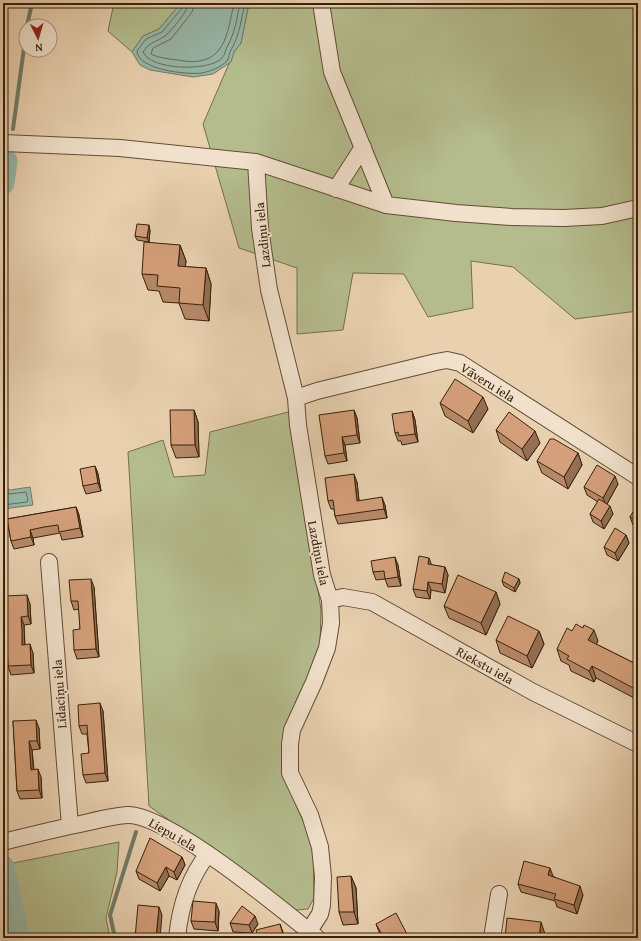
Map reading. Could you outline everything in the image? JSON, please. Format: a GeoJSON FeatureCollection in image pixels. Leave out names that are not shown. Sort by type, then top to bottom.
{"type":"FeatureCollection","features":[{"type":"Feature","properties":{"kind":"street"},"geometry":{"type":"LineString","coordinates":[[321,3],[332,72],[386,205]]}},
{"type":"Feature","properties":{"kind":"street"},"geometry":{"type":"LineString","coordinates":[[3,143],[120,148],[256,162],[386,205],[512,217],[564,218],[602,216],[638,208]]}},
{"type":"Feature","properties":{"kind":"street"},"geometry":{"type":"LineString","coordinates":[[336,189],[363,148]]}},
{"type":"Feature","properties":{"kind":"street","name":"Lazdiņu iela"},"geometry":{"type":"LineString","coordinates":[[256,162],[260,228],[268,290],[296,398],[298,425],[322,575],[330,600],[331,623],[327,648],[314,682],[292,730],[290,744],[290,773],[310,815],[320,847],[322,870],[322,905],[313,935]]}},
{"type":"Feature","properties":{"kind":"street","name":"Vāveru iela"},"geometry":{"type":"LineString","coordinates":[[296,398],[317,391],[436,362],[447,360],[460,363],[638,477]]}},
{"type":"Feature","properties":{"kind":"street","name":"Līdaciņu iela"},"geometry":{"type":"LineString","coordinates":[[49,562],[70,826]]}},
{"type":"Feature","properties":{"kind":"street","name":"Riekstu iela"},"geometry":{"type":"LineString","coordinates":[[330,600],[343,597],[372,602],[533,692],[638,744]]}},
{"type":"Feature","properties":{"kind":"street","name":"Liepu iela"},"geometry":{"type":"LineString","coordinates":[[3,842],[70,826],[128,815],[144,818],[162,825],[208,854],[313,935]]}},
{"type":"Feature","properties":{"kind":"street"},"geometry":{"type":"LineString","coordinates":[[177,938],[180,913],[185,894],[194,874],[208,854]]}},
{"type":"Feature","properties":{"kind":"street"},"geometry":{"type":"LineString","coordinates":[[492,938],[498,894]]}},
{"type":"Feature","properties":{"kind":"green space"},"geometry":{"type":"Polygon","coordinates":[[[114,3],[181,3],[159,29],[143,36],[132,52],[108,31],[114,3]]]}},
{"type":"Feature","properties":{"kind":"green space"},"geometry":{"type":"Polygon","coordinates":[[[249,3],[638,3],[638,311],[575,319],[513,267],[471,261],[473,308],[428,317],[404,274],[353,273],[343,330],[297,334],[297,268],[239,248],[203,124],[234,52],[241,43],[249,3]]]}},
{"type":"Feature","properties":{"kind":"green space"},"geometry":{"type":"Polygon","coordinates":[[[292,411],[321,610],[320,644],[283,776],[313,843],[314,898],[308,909],[296,910],[149,806],[128,452],[163,440],[174,477],[205,475],[210,432],[292,411]]]}},
{"type":"Feature","properties":{"kind":"green space"},"geometry":{"type":"Polygon","coordinates":[[[119,842],[117,872],[106,918],[110,938],[9,938],[3,911],[3,865],[119,842]]]}},
{"type":"Feature","properties":{"kind":"water"},"geometry":{"type":"Polygon","coordinates":[[[181,3],[249,3],[241,43],[234,52],[231,62],[213,74],[193,77],[150,70],[140,65],[132,52],[143,36],[159,29],[181,3]]]}},
{"type":"Feature","properties":{"kind":"water"},"geometry":{"type":"Polygon","coordinates":[[[3,486],[10,490],[30,487],[33,505],[3,509],[3,486]]]}},
{"type":"Feature","properties":{"kind":"building"},"geometry":{"type":"Polygon","coordinates":[[[137,224],[149,225],[147,238],[135,236],[137,224]]]}},
{"type":"Feature","properties":{"kind":"building"},"geometry":{"type":"Polygon","coordinates":[[[144,242],[180,245],[178,266],[206,268],[203,305],[179,303],[180,288],[157,286],[158,275],[142,274],[144,242]]]}},
{"type":"Feature","properties":{"kind":"building"},"geometry":{"type":"Polygon","coordinates":[[[455,379],[483,397],[468,421],[440,403],[455,379]]]}},
{"type":"Feature","properties":{"kind":"building"},"geometry":{"type":"Polygon","coordinates":[[[170,410],[194,410],[195,445],[171,445],[170,410]]]}},
{"type":"Feature","properties":{"kind":"building"},"geometry":{"type":"Polygon","coordinates":[[[354,410],[357,435],[342,437],[344,453],[325,456],[319,415],[354,410]]]}},
{"type":"Feature","properties":{"kind":"building"},"geometry":{"type":"Polygon","coordinates":[[[412,411],[415,434],[399,436],[398,432],[395,433],[392,414],[412,411]]]}},
{"type":"Feature","properties":{"kind":"building"},"geometry":{"type":"Polygon","coordinates":[[[509,412],[535,431],[522,449],[496,430],[509,412]]]}},
{"type":"Feature","properties":{"kind":"building"},"geometry":{"type":"Polygon","coordinates":[[[550,439],[554,439],[578,453],[564,477],[537,461],[550,439]]]}},
{"type":"Feature","properties":{"kind":"building"},"geometry":{"type":"Polygon","coordinates":[[[597,465],[615,476],[603,498],[584,487],[597,465]]]}},
{"type":"Feature","properties":{"kind":"building"},"geometry":{"type":"Polygon","coordinates":[[[95,466],[98,483],[83,486],[80,469],[95,466]]]}},
{"type":"Feature","properties":{"kind":"building"},"geometry":{"type":"Polygon","coordinates":[[[354,474],[357,501],[382,497],[384,509],[335,516],[333,500],[328,501],[325,478],[354,474]]]}},
{"type":"Feature","properties":{"kind":"building"},"geometry":{"type":"Polygon","coordinates":[[[599,499],[610,506],[601,521],[590,514],[599,499]]]}},
{"type":"Feature","properties":{"kind":"building"},"geometry":{"type":"Polygon","coordinates":[[[638,504],[638,521],[630,517],[638,504]]]}},
{"type":"Feature","properties":{"kind":"building"},"geometry":{"type":"Polygon","coordinates":[[[76,507],[80,528],[59,532],[58,525],[44,527],[30,530],[31,537],[11,541],[7,519],[76,507]]]}},
{"type":"Feature","properties":{"kind":"building"},"geometry":{"type":"Polygon","coordinates":[[[615,528],[626,535],[615,553],[604,547],[615,528]]]}},
{"type":"Feature","properties":{"kind":"building"},"geometry":{"type":"Polygon","coordinates":[[[419,556],[429,558],[428,564],[445,567],[442,584],[428,582],[427,591],[413,589],[419,556]]]}},
{"type":"Feature","properties":{"kind":"building"},"geometry":{"type":"Polygon","coordinates":[[[395,557],[398,577],[385,579],[384,571],[373,572],[371,561],[395,557]]]}},
{"type":"Feature","properties":{"kind":"building"},"geometry":{"type":"Polygon","coordinates":[[[505,572],[519,579],[514,588],[502,581],[505,572]]]}},
{"type":"Feature","properties":{"kind":"building"},"geometry":{"type":"Polygon","coordinates":[[[458,575],[496,592],[481,623],[444,606],[458,575]]]}},
{"type":"Feature","properties":{"kind":"building"},"geometry":{"type":"Polygon","coordinates":[[[91,579],[96,649],[74,650],[73,630],[80,629],[78,601],[71,601],[69,580],[91,579]]]}},
{"type":"Feature","properties":{"kind":"building"},"geometry":{"type":"Polygon","coordinates":[[[27,595],[28,616],[21,617],[22,645],[30,644],[31,665],[8,666],[5,596],[27,595]]]}},
{"type":"Feature","properties":{"kind":"building"},"geometry":{"type":"Polygon","coordinates":[[[508,616],[539,631],[527,656],[496,640],[508,616]]]}},
{"type":"Feature","properties":{"kind":"building"},"geometry":{"type":"Polygon","coordinates":[[[576,624],[583,628],[584,625],[594,630],[588,640],[638,665],[638,684],[635,689],[592,666],[589,671],[567,659],[569,656],[557,649],[567,628],[572,631],[576,624]]]}},
{"type":"Feature","properties":{"kind":"building"},"geometry":{"type":"Polygon","coordinates":[[[100,703],[105,773],[83,775],[81,754],[89,753],[87,725],[79,726],[78,705],[100,703]]]}},
{"type":"Feature","properties":{"kind":"building"},"geometry":{"type":"Polygon","coordinates":[[[36,720],[37,741],[29,741],[31,770],[38,769],[39,790],[17,791],[13,721],[36,720]]]}},
{"type":"Feature","properties":{"kind":"building"},"geometry":{"type":"Polygon","coordinates":[[[150,838],[182,857],[174,872],[166,867],[157,883],[136,871],[150,838]]]}},
{"type":"Feature","properties":{"kind":"building"},"geometry":{"type":"Polygon","coordinates":[[[524,861],[550,868],[548,875],[580,886],[574,905],[554,899],[556,894],[518,884],[524,861]]]}},
{"type":"Feature","properties":{"kind":"building"},"geometry":{"type":"Polygon","coordinates":[[[351,876],[354,912],[339,912],[337,877],[351,876]]]}},
{"type":"Feature","properties":{"kind":"building"},"geometry":{"type":"Polygon","coordinates":[[[193,901],[216,903],[215,922],[191,921],[193,901]]]}},
{"type":"Feature","properties":{"kind":"building"},"geometry":{"type":"Polygon","coordinates":[[[138,905],[159,907],[156,938],[135,938],[138,905]]]}},
{"type":"Feature","properties":{"kind":"building"},"geometry":{"type":"Polygon","coordinates":[[[242,906],[255,916],[249,925],[230,923],[242,906]]]}},
{"type":"Feature","properties":{"kind":"building"},"geometry":{"type":"Polygon","coordinates":[[[396,913],[409,938],[384,938],[376,924],[396,913]]]}},
{"type":"Feature","properties":{"kind":"building"},"geometry":{"type":"Polygon","coordinates":[[[507,918],[541,922],[539,938],[505,938],[507,918]]]}},
{"type":"Feature","properties":{"kind":"building"},"geometry":{"type":"Polygon","coordinates":[[[280,924],[284,938],[258,938],[256,930],[280,924]]]}},
{"type":"Feature","properties":{"kind":"waterway"},"geometry":{"type":"LineString","coordinates":[[29,18],[32,3]]}},
{"type":"Feature","properties":{"kind":"waterway"},"geometry":{"type":"LineString","coordinates":[[13,129],[23,58]]}},
{"type":"Feature","properties":{"kind":"waterway"},"geometry":{"type":"LineString","coordinates":[[3,183],[6,161]]}},
{"type":"Feature","properties":{"kind":"waterway"},"geometry":{"type":"LineString","coordinates":[[115,938],[110,915],[136,832]]}},
{"type":"Feature","properties":{"kind":"waterway"},"geometry":{"type":"LineString","coordinates":[[3,867],[18,938]]}}]}
